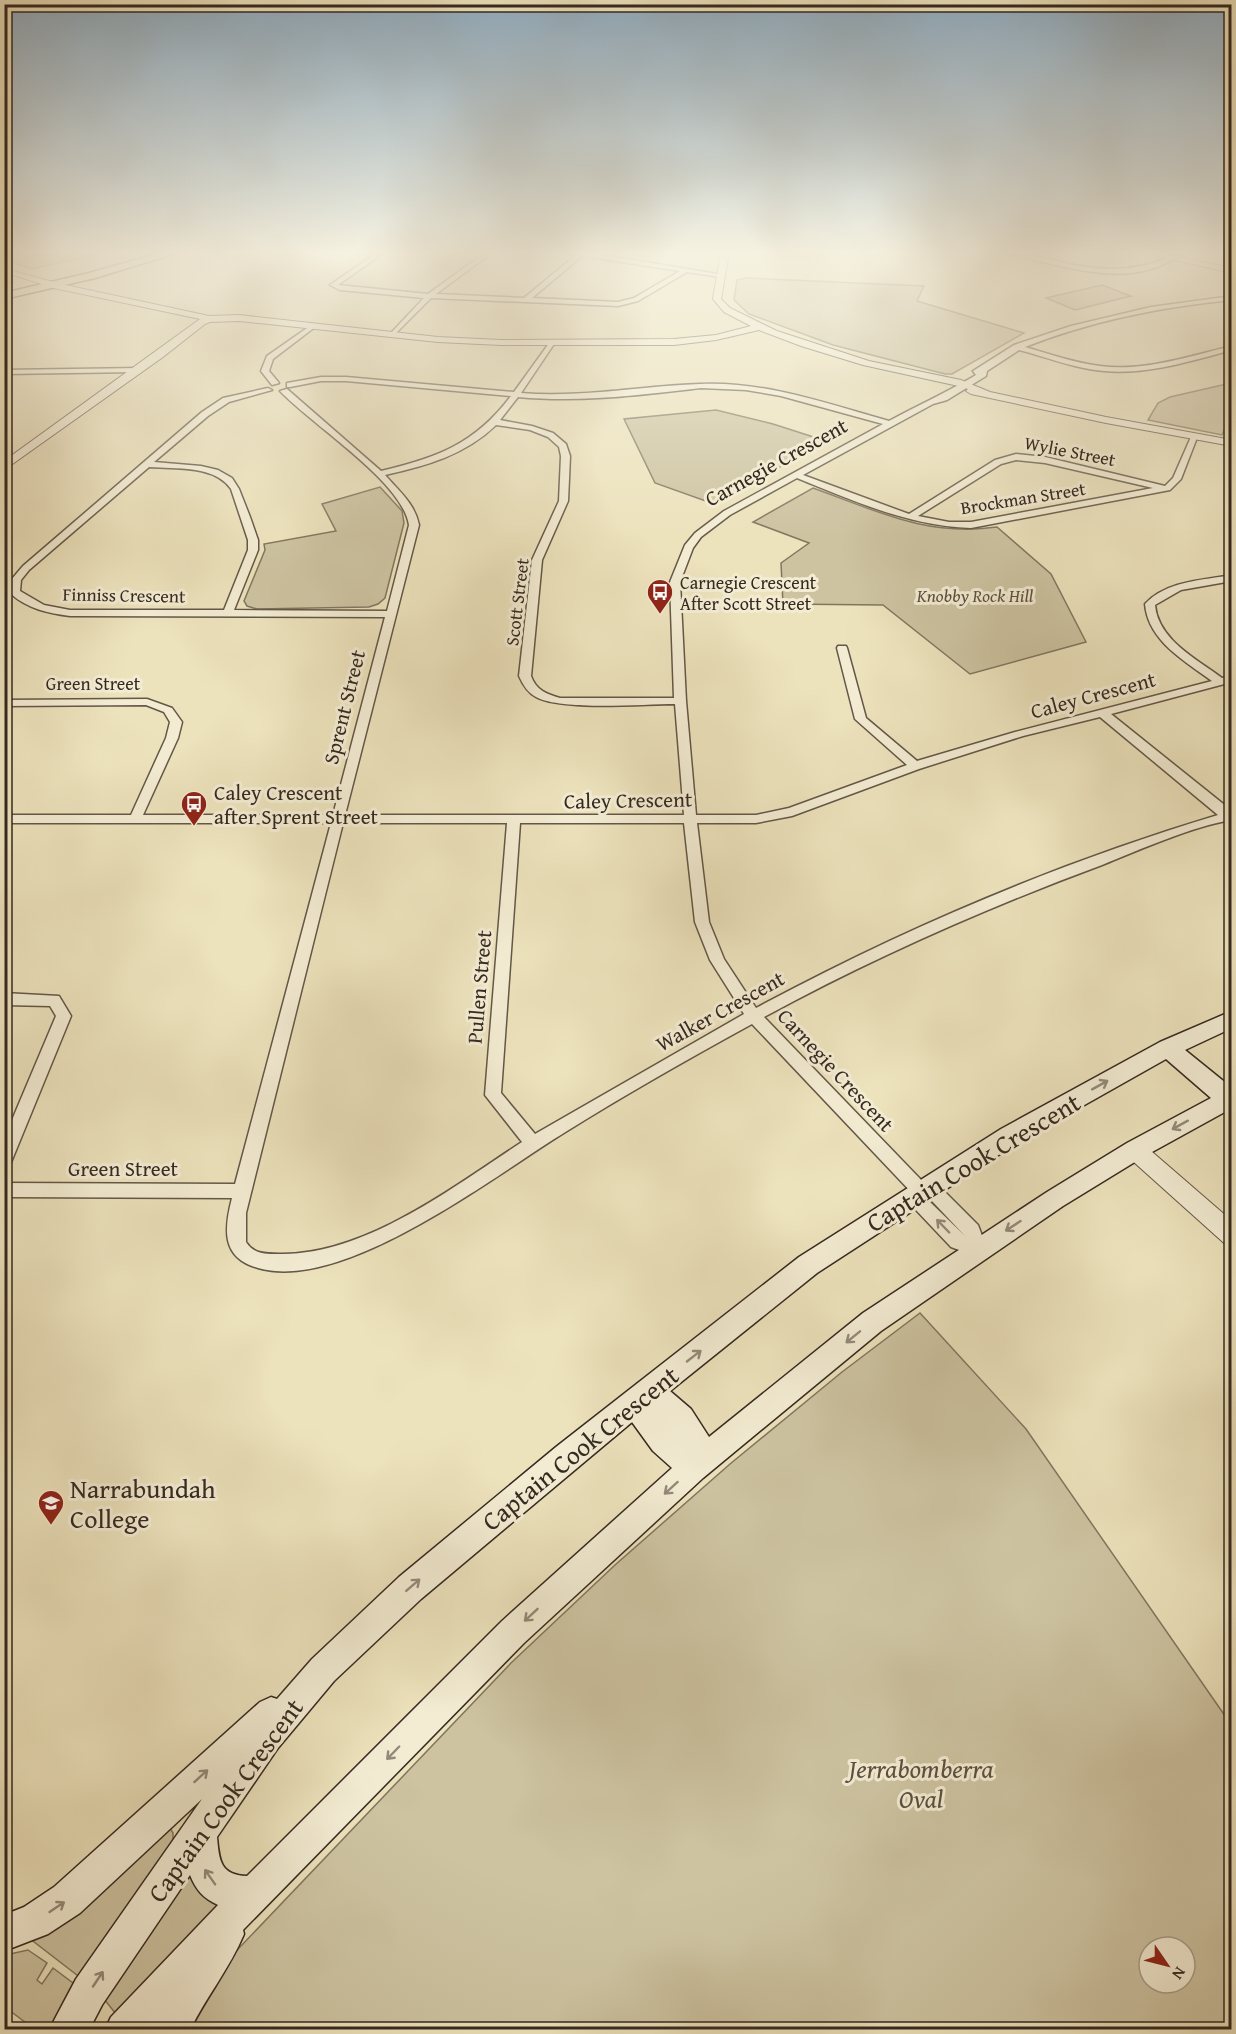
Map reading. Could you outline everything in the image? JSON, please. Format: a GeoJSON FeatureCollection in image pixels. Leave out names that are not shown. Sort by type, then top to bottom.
{"type":"FeatureCollection","features":[{"type":"Feature","properties":{"kind":"main road","name":"Captain Cook Crescent"},"geometry":{"type":"LineString","coordinates":[[68,2030],[89,1992],[266,1736],[323,1670],[369,1624],[566,1456],[808,1265],[1009,1136],[1176,1045],[1232,1019]]}},
{"type":"Feature","properties":{"kind":"main road"},"geometry":{"type":"LineString","coordinates":[[124,2030],[198,1950],[513,1632],[699,1463],[872,1322],[978,1249],[1135,1150],[1230,1095],[1176,1045]]}},
{"type":"Feature","properties":{"kind":"main road"},"geometry":{"type":"LineString","coordinates":[[643,1396],[663,1441],[699,1463]]}},
{"type":"Feature","properties":{"kind":"main road"},"geometry":{"type":"LineString","coordinates":[[4,1933],[35,1921],[67,1900],[369,1624]]}},
{"type":"Feature","properties":{"kind":"main road"},"geometry":{"type":"LineString","coordinates":[[199,1830],[203,1866],[211,1881],[228,1892],[253,1894]]}},
{"type":"Feature","properties":{"kind":"main road"},"geometry":{"type":"LineString","coordinates":[[170,2030],[190,1989],[253,1894]]}},
{"type":"Feature","properties":{"kind":"street"},"geometry":{"type":"LineString","coordinates":[[4,467],[168,347]]}},
{"type":"Feature","properties":{"kind":"street"},"geometry":{"type":"LineString","coordinates":[[271,386],[266,371],[270,358],[285,347]]}},
{"type":"Feature","properties":{"kind":"street"},"geometry":{"type":"LineString","coordinates":[[379,474],[453,451],[476,437],[494,422],[548,347]]}},
{"type":"Feature","properties":{"kind":"street"},"geometry":{"type":"LineString","coordinates":[[817,347],[908,373],[1067,412],[1232,443]]}},
{"type":"Feature","properties":{"kind":"street"},"geometry":{"type":"LineString","coordinates":[[1017,347],[1093,368],[1115,370],[1187,359],[1232,348]]}},
{"type":"Feature","properties":{"kind":"street","name":"Carnegie Crescent"},"geometry":{"type":"LineString","coordinates":[[978,1249],[957,1241],[922,1205],[921,1191],[754,1016],[717,960],[702,922],[680,701],[675,582],[688,547],[698,535],[727,513],[983,374],[983,370],[1017,347]]}},
{"type":"Feature","properties":{"kind":"street"},"geometry":{"type":"LineString","coordinates":[[4,372],[134,370]]}},
{"type":"Feature","properties":{"kind":"street"},"geometry":{"type":"LineString","coordinates":[[287,388],[321,379],[346,379],[543,397],[590,397],[701,386],[746,388],[782,394],[891,424]]}},
{"type":"Feature","properties":{"kind":"street","name":"Finniss Crescent"},"geometry":{"type":"LineString","coordinates":[[287,388],[271,386],[216,405],[26,567],[16,580],[15,592],[26,602],[45,610],[70,613],[391,614]]}},
{"type":"Feature","properties":{"kind":"street","name":"Sprent Street"},"geometry":{"type":"LineString","coordinates":[[246,1255],[238,1244],[234,1230],[242,1191],[414,525],[412,514],[406,504],[379,474],[287,388]]}},
{"type":"Feature","properties":{"kind":"street","name":"Scott Street"},"geometry":{"type":"LineString","coordinates":[[494,422],[527,427],[552,437],[562,445],[565,456],[564,500],[541,545],[537,560],[525,676],[529,688],[542,696],[560,701],[680,701]]}},
{"type":"Feature","properties":{"kind":"street"},"geometry":{"type":"LineString","coordinates":[[1167,488],[1177,479],[1195,437]]}},
{"type":"Feature","properties":{"kind":"street","name":"Wylie Street"},"geometry":{"type":"LineString","coordinates":[[911,517],[998,462],[1016,457],[1045,460],[1167,488]]}},
{"type":"Feature","properties":{"kind":"street"},"geometry":{"type":"LineString","coordinates":[[149,464],[215,472],[229,480],[235,489],[253,540],[253,550],[228,612]]}},
{"type":"Feature","properties":{"kind":"street","name":"Brockman Street"},"geometry":{"type":"LineString","coordinates":[[796,475],[911,517],[944,525],[970,525],[1167,488]]}},
{"type":"Feature","properties":{"kind":"street"},"geometry":{"type":"LineString","coordinates":[[1226,681],[1166,639],[1153,625],[1149,614],[1150,604],[1159,596],[1172,590],[1232,578]]}},
{"type":"Feature","properties":{"kind":"street"},"geometry":{"type":"LineString","coordinates":[[842,648],[861,719],[915,766]]}},
{"type":"Feature","properties":{"kind":"street","name":"Caley Crescent"},"geometry":{"type":"LineString","coordinates":[[4,819],[514,821],[756,819],[792,812],[915,766],[1019,734],[1226,681]]}},
{"type":"Feature","properties":{"kind":"street","name":"Green Street"},"geometry":{"type":"LineString","coordinates":[[4,703],[147,702],[168,710],[176,722],[172,738],[135,819]]}},
{"type":"Feature","properties":{"kind":"street"},"geometry":{"type":"LineString","coordinates":[[1102,713],[1229,816]]}},
{"type":"Feature","properties":{"kind":"street","name":"Walker Crescent"},"geometry":{"type":"LineString","coordinates":[[246,1255],[267,1262],[298,1261],[331,1255],[370,1242],[408,1223],[532,1142],[817,982],[952,919],[1090,864],[1229,816]]}},
{"type":"Feature","properties":{"kind":"street","name":"Pullen Street"},"geometry":{"type":"LineString","coordinates":[[514,821],[492,1080],[493,1095],[532,1142]]}},
{"type":"Feature","properties":{"kind":"street"},"geometry":{"type":"LineString","coordinates":[[4,999],[54,1000],[64,1016],[4,1160]]}},
{"type":"Feature","properties":{"kind":"street"},"geometry":{"type":"LineString","coordinates":[[1135,1150],[1232,1236]]}},
{"type":"Feature","properties":{"kind":"street","name":"Green Street"},"geometry":{"type":"LineString","coordinates":[[4,1191],[242,1191]]}},
{"type":"Feature","properties":{"kind":"green space"},"geometry":{"type":"Polygon","coordinates":[[[840,347],[1000,347],[952,374],[840,347]]]}},
{"type":"Feature","properties":{"kind":"green space"},"geometry":{"type":"Polygon","coordinates":[[[1231,383],[1231,414],[1222,435],[1148,420],[1158,403],[1170,397],[1231,383]]]}},
{"type":"Feature","properties":{"kind":"green space"},"geometry":{"type":"Polygon","coordinates":[[[716,410],[773,424],[826,441],[714,504],[655,483],[624,419],[716,410]]]}},
{"type":"Feature","properties":{"kind":"green space"},"geometry":{"type":"Polygon","coordinates":[[[380,487],[402,511],[404,523],[385,598],[369,607],[257,609],[247,606],[244,601],[265,550],[264,544],[336,531],[322,504],[380,487]]]}},
{"type":"Feature","properties":{"kind":"green space","name":"Knobby Rock Hill"},"geometry":{"type":"Polygon","coordinates":[[[813,488],[881,513],[925,525],[972,529],[997,527],[1051,574],[1086,642],[970,674],[883,605],[783,604],[781,563],[809,543],[753,522],[813,488]]]}},
{"type":"Feature","properties":{"kind":"green space","name":"Jerrabomberra Oval"},"geometry":{"type":"Polygon","coordinates":[[[920,1313],[1026,1429],[1230,1723],[1231,2029],[181,2030],[219,1969],[511,1663],[615,1565],[730,1464],[842,1372],[920,1313]]]}},
{"type":"Feature","properties":{"kind":"green space"},"geometry":{"type":"Polygon","coordinates":[[[170,1828],[173,1841],[82,1979],[29,1938],[170,1828]]]}},
{"type":"Feature","properties":{"kind":"green space"},"geometry":{"type":"Polygon","coordinates":[[[187,1867],[220,1905],[120,2019],[104,1999],[187,1867]]]}},
{"type":"Feature","properties":{"kind":"green space"},"geometry":{"type":"Polygon","coordinates":[[[28,1950],[47,1963],[37,1980],[42,1984],[53,1968],[77,1986],[51,2029],[34,2029],[5,2007],[5,1955],[28,1950]]]}},
{"type":"Feature","properties":{"kind":"place","name":"Carnegie Crescent After Scott Street"},"geometry":{"type":"Point","coordinates":[660,615]}},
{"type":"Feature","properties":{"kind":"place","name":"Caley Crescent after Sprent Street"},"geometry":{"type":"Point","coordinates":[194,827]}},
{"type":"Feature","properties":{"kind":"place","name":"Narrabundah College"},"geometry":{"type":"Point","coordinates":[51,1526]}}]}
